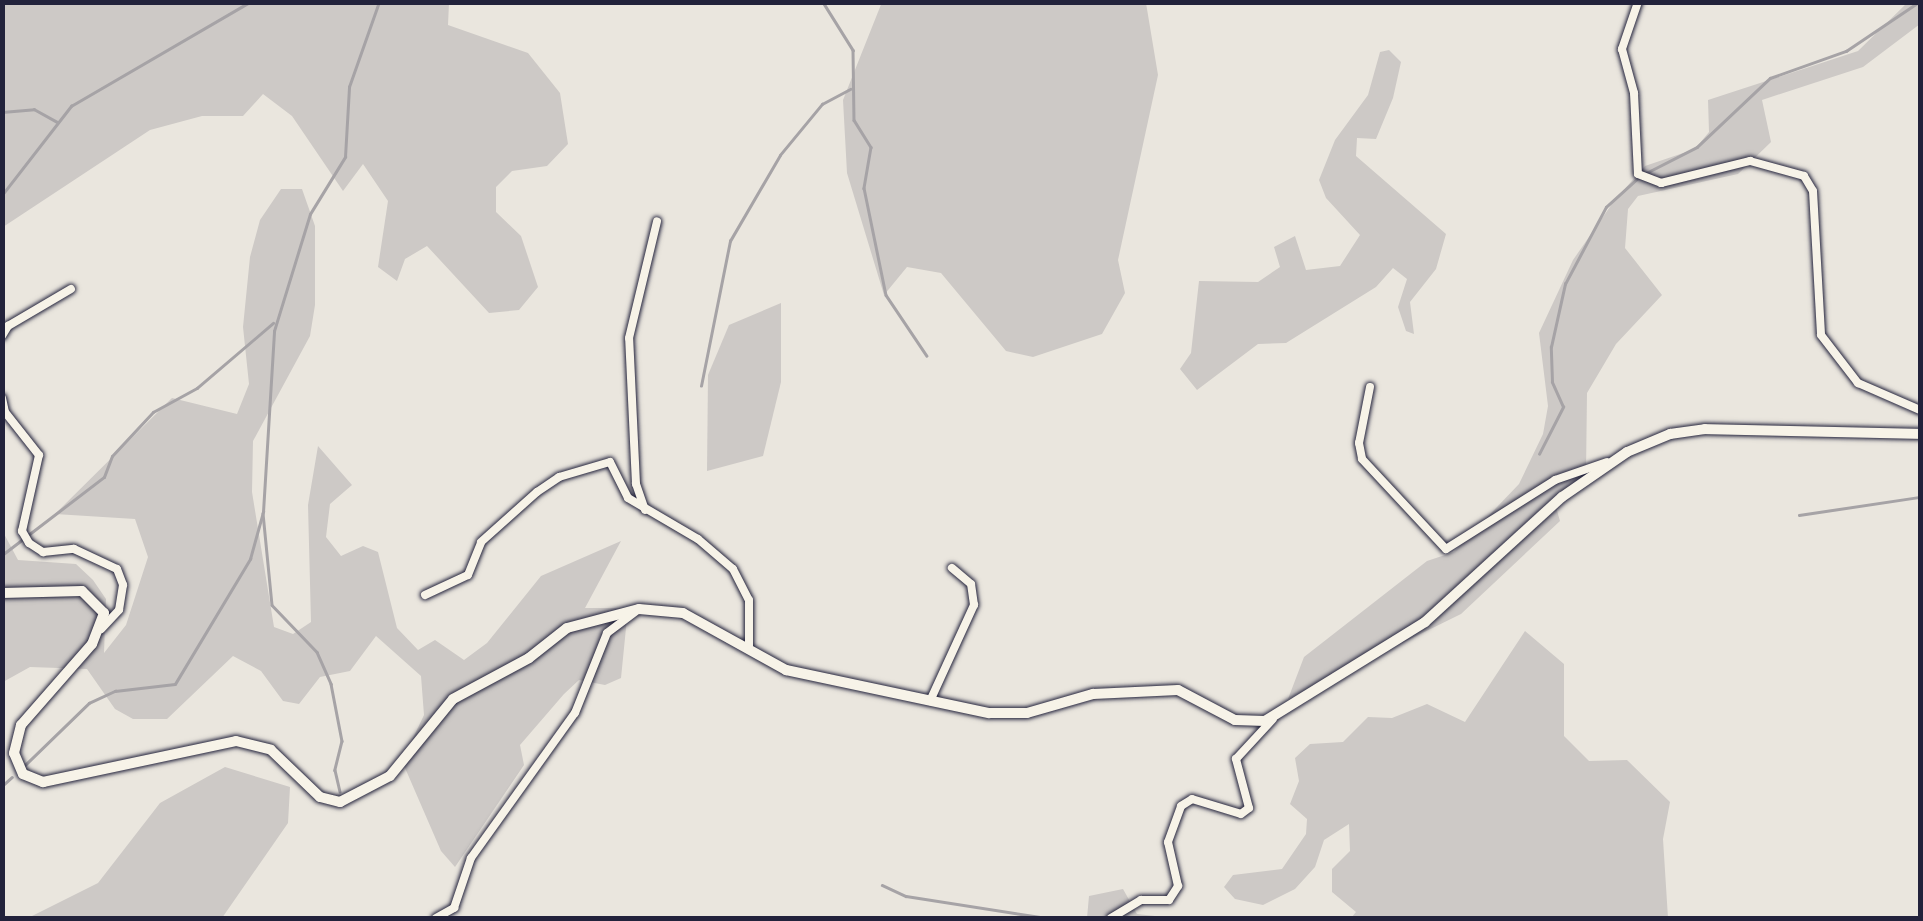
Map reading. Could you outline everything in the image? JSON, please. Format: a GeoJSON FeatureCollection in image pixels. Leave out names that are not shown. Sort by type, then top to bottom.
{"type":"FeatureCollection","features":[{"type":"Feature","properties":{"kind":"street"},"geometry":{"type":"LineString","coordinates":[[1638,2],[1622,49],[1634,92],[1638,174],[1661,183],[1750,160],[1804,176],[1814,207],[1821,335],[1858,382],[1920,410]]}},
{"type":"Feature","properties":{"kind":"street"},"geometry":{"type":"LineString","coordinates":[[645,510],[636,484],[629,338],[657,221]]}},
{"type":"Feature","properties":{"kind":"street"},"geometry":{"type":"LineString","coordinates":[[2,336],[8,326],[72,289]]}},
{"type":"Feature","properties":{"kind":"street"},"geometry":{"type":"LineString","coordinates":[[1370,388],[1359,443],[1362,459],[1446,549],[1556,480],[1670,434],[1705,430],[1920,434]]}},
{"type":"Feature","properties":{"kind":"street"},"geometry":{"type":"LineString","coordinates":[[2,398],[4,412],[38,456],[22,531],[29,543],[43,552],[74,549],[117,569],[123,585],[119,610],[21,725],[14,753],[23,774],[43,782],[236,741],[271,750],[320,797],[340,802],[390,776],[453,699],[529,658],[567,628],[638,609],[684,612],[786,670],[930,700],[1027,713],[1093,694],[1178,690],[1236,720],[1276,716]]}},
{"type":"Feature","properties":{"kind":"street"},"geometry":{"type":"LineString","coordinates":[[1111,918],[1142,900],[1169,900],[1178,886],[1168,842],[1181,806],[1192,800],[1241,814],[1249,808],[1236,759],[1276,716],[1425,622],[1562,497],[1616,459]]}},
{"type":"Feature","properties":{"kind":"street"},"geometry":{"type":"LineString","coordinates":[[426,595],[468,575],[480,542],[559,478],[610,462],[628,498],[698,539],[732,569],[749,600],[750,649]]}},
{"type":"Feature","properties":{"kind":"street"},"geometry":{"type":"LineString","coordinates":[[930,700],[974,606],[970,584],[952,568]]}},
{"type":"Feature","properties":{"kind":"street"},"geometry":{"type":"LineString","coordinates":[[2,593],[82,591],[104,614],[100,630]]}},
{"type":"Feature","properties":{"kind":"street"},"geometry":{"type":"LineString","coordinates":[[436,918],[454,908],[471,858],[575,713],[607,633],[638,609]]}},
{"type":"Feature","properties":{"kind":"shaded area"},"geometry":{"type":"Polygon","coordinates":[[[882,2],[1146,3],[1158,75],[1118,260],[1125,293],[1102,334],[1033,357],[1006,351],[941,273],[907,267],[884,295],[847,173],[843,100],[882,2]]]}},
{"type":"Feature","properties":{"kind":"shaded area"},"geometry":{"type":"Polygon","coordinates":[[[2,3],[449,3],[448,25],[528,53],[560,93],[568,144],[547,166],[512,171],[496,187],[496,212],[521,236],[538,287],[519,310],[489,313],[427,246],[405,259],[397,281],[378,267],[388,201],[363,164],[343,191],[292,116],[263,94],[243,116],[202,116],[150,130],[3,227],[2,3]]]}},
{"type":"Feature","properties":{"kind":"shaded area"},"geometry":{"type":"Polygon","coordinates":[[[1907,3],[1920,3],[1920,24],[1863,67],[1762,100],[1771,142],[1738,174],[1638,196],[1628,209],[1625,248],[1662,295],[1616,344],[1587,393],[1586,473],[1554,500],[1560,521],[1461,614],[1288,699],[1304,657],[1427,561],[1454,552],[1519,484],[1543,434],[1548,406],[1539,333],[1573,260],[1614,201],[1645,166],[1695,149],[1709,132],[1708,100],[1858,51],[1907,3]]]}},
{"type":"Feature","properties":{"kind":"shaded area"},"geometry":{"type":"Polygon","coordinates":[[[1389,50],[1401,62],[1393,98],[1376,139],[1357,138],[1356,156],[1446,234],[1436,269],[1410,302],[1414,334],[1406,331],[1398,307],[1407,279],[1393,268],[1376,287],[1286,343],[1258,344],[1197,390],[1180,369],[1191,353],[1199,281],[1258,282],[1280,267],[1274,247],[1295,236],[1306,270],[1340,266],[1360,235],[1326,198],[1319,180],[1335,140],[1368,95],[1380,52],[1389,50]]]}},
{"type":"Feature","properties":{"kind":"shaded area"},"geometry":{"type":"Polygon","coordinates":[[[281,189],[302,189],[315,226],[315,305],[310,336],[253,441],[252,492],[274,627],[293,634],[311,622],[308,505],[318,446],[352,485],[330,504],[326,537],[341,556],[363,546],[378,552],[397,628],[418,650],[435,640],[464,660],[487,643],[541,576],[621,541],[585,608],[628,608],[621,678],[605,685],[579,680],[564,694],[520,745],[524,765],[455,867],[441,851],[402,761],[424,715],[421,676],[376,636],[350,671],[320,677],[299,704],[283,701],[261,671],[233,656],[167,719],[133,719],[115,709],[87,669],[30,667],[3,682],[2,530],[18,560],[76,564],[93,580],[106,599],[104,653],[126,625],[148,557],[135,519],[55,514],[172,398],[237,414],[249,384],[243,327],[250,257],[260,220],[281,189]]]}},
{"type":"Feature","properties":{"kind":"shaded area"},"geometry":{"type":"Polygon","coordinates":[[[781,303],[781,382],[763,456],[707,471],[708,375],[729,325],[781,303]]]}},
{"type":"Feature","properties":{"kind":"shaded area"},"geometry":{"type":"Polygon","coordinates":[[[1525,631],[1564,664],[1564,736],[1589,761],[1627,760],[1670,802],[1663,839],[1668,918],[1351,918],[1356,912],[1332,892],[1332,869],[1350,851],[1349,824],[1324,840],[1315,867],[1295,889],[1263,905],[1235,899],[1224,887],[1233,875],[1282,869],[1306,834],[1307,819],[1290,804],[1299,781],[1295,758],[1310,744],[1343,742],[1368,717],[1392,718],[1427,704],[1465,722],[1525,631]]]}},
{"type":"Feature","properties":{"kind":"shaded area"},"geometry":{"type":"Polygon","coordinates":[[[225,767],[290,787],[288,823],[222,918],[28,918],[98,883],[160,803],[225,767]]]}},
{"type":"Feature","properties":{"kind":"shaded area"},"geometry":{"type":"Polygon","coordinates":[[[1123,889],[1137,914],[1173,918],[1087,918],[1089,896],[1123,889]]]}},
{"type":"Feature","properties":{"kind":"waterway"},"geometry":{"type":"LineString","coordinates":[[2,195],[71,106],[250,2]]}},
{"type":"Feature","properties":{"kind":"waterway"},"geometry":{"type":"LineString","coordinates":[[25,765],[89,703],[115,691],[175,684],[250,559],[263,512],[274,331],[310,214],[345,157],[349,87],[379,2]]}},
{"type":"Feature","properties":{"kind":"waterway"},"geometry":{"type":"LineString","coordinates":[[823,2],[853,50],[854,120],[871,147],[864,188],[886,295],[927,356]]}},
{"type":"Feature","properties":{"kind":"waterway"},"geometry":{"type":"LineString","coordinates":[[1646,173],[1697,147],[1770,78],[1846,51],[1919,2]]}},
{"type":"Feature","properties":{"kind":"waterway"},"geometry":{"type":"LineString","coordinates":[[701,386],[730,241],[780,155],[822,104],[850,89]]}},
{"type":"Feature","properties":{"kind":"waterway"},"geometry":{"type":"LineString","coordinates":[[2,112],[34,109],[57,122]]}},
{"type":"Feature","properties":{"kind":"waterway"},"geometry":{"type":"LineString","coordinates":[[1539,454],[1563,407],[1552,382],[1551,347],[1565,284],[1606,207],[1639,177]]}},
{"type":"Feature","properties":{"kind":"waterway"},"geometry":{"type":"LineString","coordinates":[[2,555],[104,477],[112,456],[153,412],[197,388],[273,323]]}},
{"type":"Feature","properties":{"kind":"waterway"},"geometry":{"type":"LineString","coordinates":[[1799,515],[1920,497]]}},
{"type":"Feature","properties":{"kind":"waterway"},"geometry":{"type":"LineString","coordinates":[[263,513],[272,605],[317,652],[331,684],[342,741],[335,770],[340,791]]}},
{"type":"Feature","properties":{"kind":"waterway"},"geometry":{"type":"LineString","coordinates":[[2,786],[12,777]]}},
{"type":"Feature","properties":{"kind":"waterway"},"geometry":{"type":"LineString","coordinates":[[882,885],[906,896],[1046,918]]}}]}
